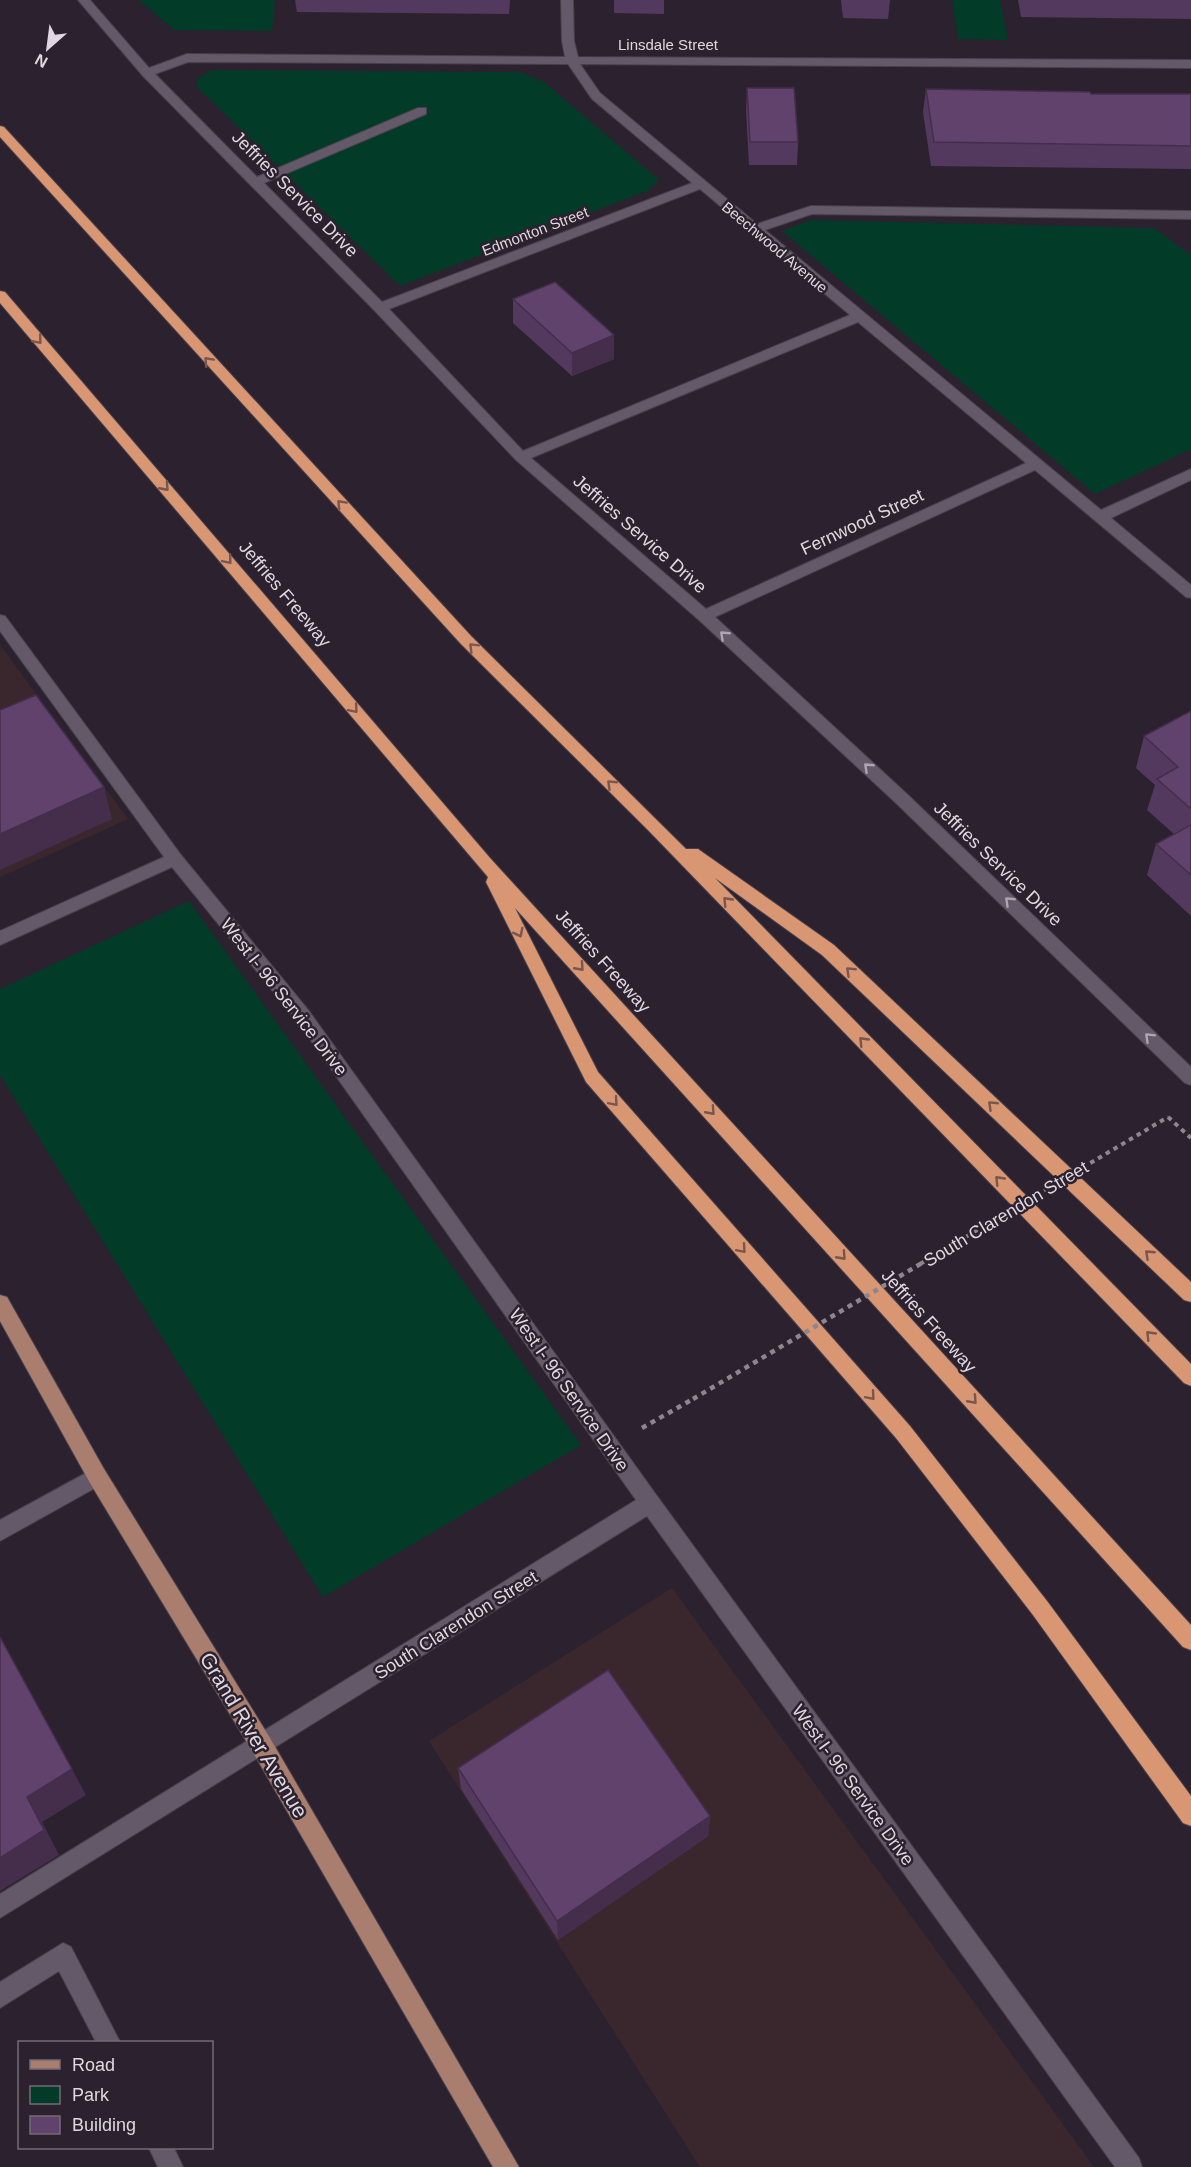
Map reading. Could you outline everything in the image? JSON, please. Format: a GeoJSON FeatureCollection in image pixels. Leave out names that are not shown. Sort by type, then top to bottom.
{"type":"FeatureCollection","features":[{"type":"Feature","properties":{"kind":"highway"},"geometry":{"type":"LineString","coordinates":[[0,130],[466,640],[653,825],[1191,1377]]}},
{"type":"Feature","properties":{"kind":"highway","name":"Jeffries Freeway"},"geometry":{"type":"LineString","coordinates":[[0,295],[484,861],[1191,1640]]}},
{"type":"Feature","properties":{"kind":"highway"},"geometry":{"type":"LineString","coordinates":[[653,825],[828,950],[1191,1294]]}},
{"type":"Feature","properties":{"kind":"highway"},"geometry":{"type":"LineString","coordinates":[[484,861],[591,1077],[903,1432],[1040,1608],[1191,1815]]}},
{"type":"Feature","properties":{"kind":"main road","name":"Grand River Avenue"},"geometry":{"type":"LineString","coordinates":[[0,1303],[97,1476],[262,1746],[507,2167]]}},
{"type":"Feature","properties":{"kind":"street","name":"Jeffries Service Drive"},"geometry":{"type":"LineString","coordinates":[[84,0],[147,73],[380,308],[521,457],[704,616],[902,799],[1191,1078]]}},
{"type":"Feature","properties":{"kind":"street","name":"Beechwood Avenue"},"geometry":{"type":"LineString","coordinates":[[567,0],[566,40],[570,60],[579,77],[596,96],[858,317],[1100,516]]}},
{"type":"Feature","properties":{"kind":"street","name":"Linsdale Street"},"geometry":{"type":"LineString","coordinates":[[147,73],[187,58],[1191,64]]}},
{"type":"Feature","properties":{"kind":"street"},"geometry":{"type":"LineString","coordinates":[[256,182],[422,111]]}},
{"type":"Feature","properties":{"kind":"street","name":"Edmonton Street"},"geometry":{"type":"LineString","coordinates":[[380,308],[701,184]]}},
{"type":"Feature","properties":{"kind":"street"},"geometry":{"type":"LineString","coordinates":[[755,229],[811,210],[1191,214]]}},
{"type":"Feature","properties":{"kind":"street"},"geometry":{"type":"LineString","coordinates":[[521,457],[858,317]]}},
{"type":"Feature","properties":{"kind":"street","name":"Fernwood Street"},"geometry":{"type":"LineString","coordinates":[[704,616],[1036,464]]}},
{"type":"Feature","properties":{"kind":"street"},"geometry":{"type":"LineString","coordinates":[[1191,474],[1100,516],[1191,593]]}},
{"type":"Feature","properties":{"kind":"street","name":"West I- 96 Service Drive"},"geometry":{"type":"LineString","coordinates":[[0,620],[175,860],[303,1016],[650,1503],[1130,2167]]}},
{"type":"Feature","properties":{"kind":"street"},"geometry":{"type":"LineString","coordinates":[[0,938],[175,860]]}},
{"type":"Feature","properties":{"kind":"street"},"geometry":{"type":"LineString","coordinates":[[0,1531],[97,1476]]}},
{"type":"Feature","properties":{"kind":"street","name":"South Clarendon Street"},"geometry":{"type":"LineString","coordinates":[[0,1907],[650,1503]]}},
{"type":"Feature","properties":{"kind":"street"},"geometry":{"type":"LineString","coordinates":[[0,1996],[63,1954],[107,2041]]}},
{"type":"Feature","properties":{"kind":"street"},"geometry":{"type":"LineString","coordinates":[[162,2149],[171,2167]]}},
{"type":"Feature","properties":{"kind":"path","name":"South Clarendon Street"},"geometry":{"type":"LineString","coordinates":[[631,1435],[1168,1117],[1191,1137]]}},
{"type":"Feature","properties":{"kind":"shaded area"},"geometry":{"type":"Polygon","coordinates":[[[0,645],[128,819],[0,877],[0,645]]]}},
{"type":"Feature","properties":{"kind":"shaded area"},"geometry":{"type":"Polygon","coordinates":[[[672,1588],[1094,2167],[700,2167],[429,1741],[672,1588]]]}},
{"type":"Feature","properties":{"kind":"green space"},"geometry":{"type":"Polygon","coordinates":[[[139,0],[275,0],[272,31],[174,30],[139,0]]]}},
{"type":"Feature","properties":{"kind":"green space"},"geometry":{"type":"Polygon","coordinates":[[[952,0],[1000,0],[1008,40],[958,39],[952,0]]]}},
{"type":"Feature","properties":{"kind":"green space"},"geometry":{"type":"Polygon","coordinates":[[[209,71],[520,72],[544,82],[659,180],[649,190],[400,286],[198,88],[196,80],[209,71]]]}},
{"type":"Feature","properties":{"kind":"green space"},"geometry":{"type":"Polygon","coordinates":[[[811,220],[1154,228],[1191,255],[1191,449],[1095,494],[782,231],[811,220]]]}},
{"type":"Feature","properties":{"kind":"green space"},"geometry":{"type":"Polygon","coordinates":[[[189,901],[581,1445],[323,1597],[0,1075],[0,989],[189,901]]]}},
{"type":"Feature","properties":{"kind":"building"},"geometry":{"type":"Polygon","coordinates":[[[747,88],[794,88],[798,142],[750,142],[747,88]]]}},
{"type":"Feature","properties":{"kind":"building"},"geometry":{"type":"Polygon","coordinates":[[[926,89],[1090,92],[1091,94],[1191,94],[1191,146],[934,142],[926,89]]]}},
{"type":"Feature","properties":{"kind":"building"},"geometry":{"type":"Polygon","coordinates":[[[555,282],[614,335],[572,353],[513,299],[555,282]]]}},
{"type":"Feature","properties":{"kind":"building"},"geometry":{"type":"Polygon","coordinates":[[[36,695],[104,787],[0,834],[0,710],[36,695]]]}},
{"type":"Feature","properties":{"kind":"building"},"geometry":{"type":"Polygon","coordinates":[[[1191,711],[1191,809],[1157,779],[1178,767],[1144,736],[1191,711]]]}},
{"type":"Feature","properties":{"kind":"building"},"geometry":{"type":"Polygon","coordinates":[[[1191,825],[1191,875],[1156,844],[1191,825]]]}},
{"type":"Feature","properties":{"kind":"building"},"geometry":{"type":"Polygon","coordinates":[[[0,1637],[72,1769],[27,1797],[44,1830],[0,1858],[0,1637]]]}},
{"type":"Feature","properties":{"kind":"building"},"geometry":{"type":"Polygon","coordinates":[[[608,1670],[710,1816],[557,1921],[458,1768],[608,1670]]]}}]}
